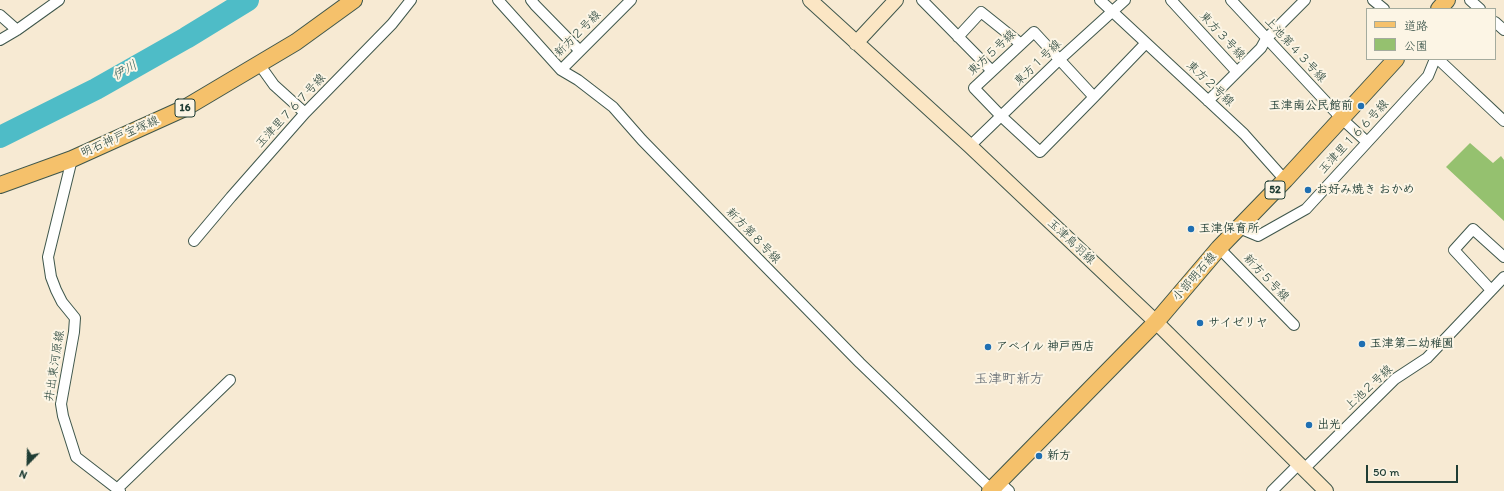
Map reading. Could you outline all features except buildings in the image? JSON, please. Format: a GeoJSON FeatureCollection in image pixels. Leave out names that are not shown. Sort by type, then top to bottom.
{"type":"FeatureCollection","features":[{"type":"Feature","properties":{"kind":"main road","name":"明石神戸宝塚線"},"geometry":{"type":"LineString","coordinates":[[0,185],[72,159],[185,108],[296,42],[354,0]]}},
{"type":"Feature","properties":{"kind":"main road"},"geometry":{"type":"LineString","coordinates":[[1441,8],[1447,0]]}},
{"type":"Feature","properties":{"kind":"main road","name":"小部明石線"},"geometry":{"type":"LineString","coordinates":[[997,489],[1156,322],[1219,248],[1286,180],[1340,118],[1395,60]]}},
{"type":"Feature","properties":{"kind":"street"},"geometry":{"type":"LineString","coordinates":[[0,40],[17,30],[59,0]]}},
{"type":"Feature","properties":{"kind":"street","name":"玉津里７６７号線"},"geometry":{"type":"LineString","coordinates":[[194,241],[230,196],[305,113],[392,24],[411,0]]}},
{"type":"Feature","properties":{"kind":"street","name":"新方第８号線"},"geometry":{"type":"LineString","coordinates":[[498,0],[561,70],[578,80],[613,107],[716,217],[860,363],[997,489]]}},
{"type":"Feature","properties":{"kind":"street"},"geometry":{"type":"LineString","coordinates":[[531,0],[580,51]]}},
{"type":"Feature","properties":{"kind":"street","name":"玉津鳥羽線"},"geometry":{"type":"LineString","coordinates":[[810,0],[970,146],[1156,322],[1326,491]]}},
{"type":"Feature","properties":{"kind":"street"},"geometry":{"type":"LineString","coordinates":[[856,43],[896,0]]}},
{"type":"Feature","properties":{"kind":"street"},"geometry":{"type":"LineString","coordinates":[[922,0],[992,71]]}},
{"type":"Feature","properties":{"kind":"street","name":"東方２号線"},"geometry":{"type":"LineString","coordinates":[[1100,0],[1244,134],[1286,180]]}},
{"type":"Feature","properties":{"kind":"street","name":"東方１号線"},"geometry":{"type":"LineString","coordinates":[[970,146],[1060,59],[1125,0]]}},
{"type":"Feature","properties":{"kind":"street","name":"東方３号線"},"geometry":{"type":"LineString","coordinates":[[1171,0],[1237,72]]}},
{"type":"Feature","properties":{"kind":"street","name":"上池第４３号線"},"geometry":{"type":"LineString","coordinates":[[1231,0],[1340,118],[1367,142]]}},
{"type":"Feature","properties":{"kind":"street"},"geometry":{"type":"LineString","coordinates":[[1208,101],[1261,48],[1266,39],[1305,0]]}},
{"type":"Feature","properties":{"kind":"street"},"geometry":{"type":"LineString","coordinates":[[1373,0],[1383,8]]}},
{"type":"Feature","properties":{"kind":"street"},"geometry":{"type":"LineString","coordinates":[[1470,0],[1479,8]]}},
{"type":"Feature","properties":{"kind":"street","name":"新方２号線"},"geometry":{"type":"LineString","coordinates":[[561,70],[625,2]]}},
{"type":"Feature","properties":{"kind":"street"},"geometry":{"type":"LineString","coordinates":[[958,37],[981,12],[1021,44]]}},
{"type":"Feature","properties":{"kind":"street"},"geometry":{"type":"LineString","coordinates":[[0,15],[17,30]]}},
{"type":"Feature","properties":{"kind":"street"},"geometry":{"type":"LineString","coordinates":[[1496,23],[1504,30]]}},
{"type":"Feature","properties":{"kind":"street","name":"東方５号線"},"geometry":{"type":"LineString","coordinates":[[1094,97],[1034,32],[974,88],[1001,116],[1040,152],[1094,97],[1146,43]]}},
{"type":"Feature","properties":{"kind":"street","name":"玉津里１６６号線"},"geometry":{"type":"LineString","coordinates":[[1239,228],[1258,236],[1306,209],[1428,76],[1436,60]]}},
{"type":"Feature","properties":{"kind":"street"},"geometry":{"type":"LineString","coordinates":[[1437,60],[1504,121]]}},
{"type":"Feature","properties":{"kind":"street"},"geometry":{"type":"LineString","coordinates":[[259,64],[274,85],[305,113]]}},
{"type":"Feature","properties":{"kind":"street","name":"井出東河原線"},"geometry":{"type":"LineString","coordinates":[[72,159],[48,257],[51,277],[59,296],[74,318],[74,332],[61,404],[63,416],[76,457],[115,488]]}},
{"type":"Feature","properties":{"kind":"street"},"geometry":{"type":"LineString","coordinates":[[1491,290],[1454,250],[1473,229],[1504,257]]}},
{"type":"Feature","properties":{"kind":"street","name":"新方５号線"},"geometry":{"type":"LineString","coordinates":[[1219,248],[1294,325]]}},
{"type":"Feature","properties":{"kind":"street","name":"上池２号線"},"geometry":{"type":"LineString","coordinates":[[1272,491],[1395,379],[1427,358],[1504,277]]}},
{"type":"Feature","properties":{"kind":"street"},"geometry":{"type":"LineString","coordinates":[[103,491],[115,488],[230,380]]}},
{"type":"Feature","properties":{"kind":"green space"},"geometry":{"type":"Polygon","coordinates":[[[1470,143],[1493,163],[1501,156],[1504,160],[1504,221],[1446,167],[1470,143]]]}},
{"type":"Feature","properties":{"kind":"waterway","name":"伊川"},"geometry":{"type":"LineString","coordinates":[[0,137],[96,89],[186,38],[248,0]]}},
{"type":"Feature","properties":{"kind":"place","name":"玉津南公民館前"},"geometry":{"type":"Point","coordinates":[1361,106]}},
{"type":"Feature","properties":{"kind":"place","name":"お好み焼き おかめ"},"geometry":{"type":"Point","coordinates":[1308,190]}},
{"type":"Feature","properties":{"kind":"place","name":"玉津保育所"},"geometry":{"type":"Point","coordinates":[1191,229]}},
{"type":"Feature","properties":{"kind":"place","name":"サイゼリヤ"},"geometry":{"type":"Point","coordinates":[1200,323]}},
{"type":"Feature","properties":{"kind":"place","name":"玉津第二幼稚園"},"geometry":{"type":"Point","coordinates":[1362,344]}},
{"type":"Feature","properties":{"kind":"place","name":"アベイル 神戸西店"},"geometry":{"type":"Point","coordinates":[988,347]}},
{"type":"Feature","properties":{"kind":"place","name":"出光"},"geometry":{"type":"Point","coordinates":[1309,425]}},
{"type":"Feature","properties":{"kind":"place","name":"新方"},"geometry":{"type":"Point","coordinates":[1039,456]}},
{"type":"Feature","properties":{"kind":"district","name":"玉津町新方"},"geometry":{"type":"Point","coordinates":[1009,379]}}]}
